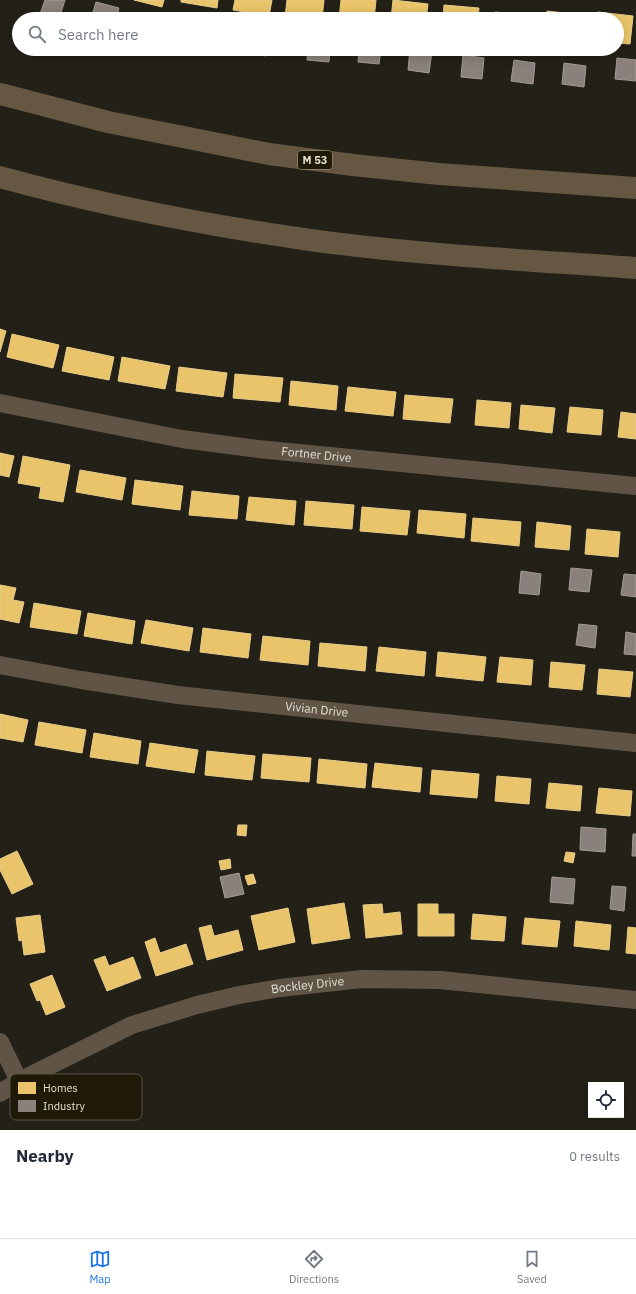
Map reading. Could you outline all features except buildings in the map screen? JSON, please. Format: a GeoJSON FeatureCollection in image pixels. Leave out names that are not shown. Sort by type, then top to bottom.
{"type":"FeatureCollection","features":[{"type":"Feature","properties":{"kind":"highway","name":"M 53"},"geometry":{"type":"LineString","coordinates":[[0,94],[108,122],[269,154],[439,174],[636,188]]}},
{"type":"Feature","properties":{"kind":"highway"},"geometry":{"type":"LineString","coordinates":[[0,177],[99,202],[214,225],[304,239],[444,254],[636,268]]}},
{"type":"Feature","properties":{"kind":"street","name":"Fortner Drive"},"geometry":{"type":"LineString","coordinates":[[0,403],[182,439],[250,448],[636,486]]}},
{"type":"Feature","properties":{"kind":"street","name":"Vivian Drive"},"geometry":{"type":"LineString","coordinates":[[0,665],[81,680],[178,695],[636,743]]}},
{"type":"Feature","properties":{"kind":"street","name":"Bockley Drive"},"geometry":{"type":"LineString","coordinates":[[33,1074],[132,1025],[239,994],[280,988],[362,979],[440,980],[636,1000]]}},
{"type":"Feature","properties":{"kind":"street"},"geometry":{"type":"LineString","coordinates":[[0,1042],[16,1074]]}},
{"type":"Feature","properties":{"kind":"street","name":"Bockley Drive"},"geometry":{"type":"LineString","coordinates":[[0,1093],[10,1087]]}}]}
